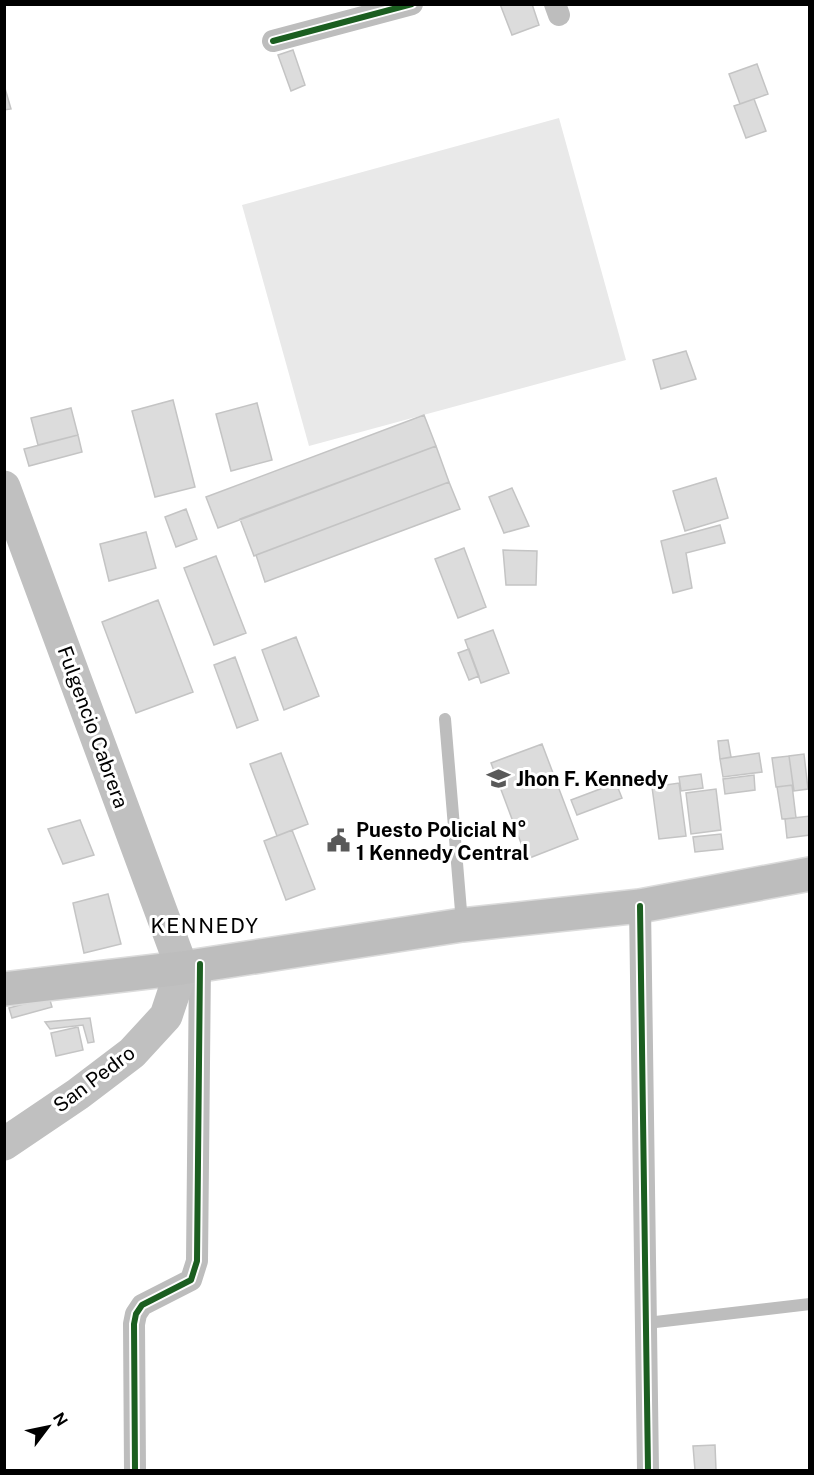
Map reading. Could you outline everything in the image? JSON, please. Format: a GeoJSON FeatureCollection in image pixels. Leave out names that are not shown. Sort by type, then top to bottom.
{"type":"FeatureCollection","features":[{"type":"Feature","properties":{"kind":"main road","name":"Fulgencio Cabrera"},"geometry":{"type":"LineString","coordinates":[[4,487],[191,966]]}},
{"type":"Feature","properties":{"kind":"main road"},"geometry":{"type":"LineString","coordinates":[[4,989],[191,966],[462,925],[640,906],[810,874]]}},
{"type":"Feature","properties":{"kind":"main road","name":"San Pedro"},"geometry":{"type":"LineString","coordinates":[[4,1144],[78,1094],[132,1053],[166,1016],[191,966]]}},
{"type":"Feature","properties":{"kind":"street"},"geometry":{"type":"LineString","coordinates":[[273,41],[412,4]]}},
{"type":"Feature","properties":{"kind":"street"},"geometry":{"type":"LineString","coordinates":[[640,906],[648,1470]]}},
{"type":"Feature","properties":{"kind":"street"},"geometry":{"type":"LineString","coordinates":[[135,1470],[134,1324],[136,1314],[142,1305],[191,1280],[197,1261],[191,966]]}},
{"type":"Feature","properties":{"kind":"lane"},"geometry":{"type":"LineString","coordinates":[[445,719],[462,925]]}},
{"type":"Feature","properties":{"kind":"lane"},"geometry":{"type":"LineString","coordinates":[[647,1323],[810,1304]]}},
{"type":"Feature","properties":{"kind":"shaded area"},"geometry":{"type":"Polygon","coordinates":[[[559,118],[626,360],[309,446],[242,205],[559,118]]]}},
{"type":"Feature","properties":{"kind":"building"},"geometry":{"type":"Polygon","coordinates":[[[500,4],[532,4],[539,25],[512,35],[500,4]]]}},
{"type":"Feature","properties":{"kind":"building"},"geometry":{"type":"Polygon","coordinates":[[[293,50],[305,85],[291,91],[278,55],[293,50]]]}},
{"type":"Feature","properties":{"kind":"building"},"geometry":{"type":"Polygon","coordinates":[[[757,64],[768,94],[740,104],[729,74],[757,64]]]}},
{"type":"Feature","properties":{"kind":"building"},"geometry":{"type":"Polygon","coordinates":[[[4,85],[11,109],[4,110],[4,85]]]}},
{"type":"Feature","properties":{"kind":"building"},"geometry":{"type":"Polygon","coordinates":[[[754,99],[766,131],[746,138],[734,106],[754,99]]]}},
{"type":"Feature","properties":{"kind":"building"},"geometry":{"type":"Polygon","coordinates":[[[686,351],[696,379],[661,389],[653,360],[686,351]]]}},
{"type":"Feature","properties":{"kind":"building"},"geometry":{"type":"Polygon","coordinates":[[[173,400],[195,487],[155,497],[132,411],[173,400]]]}},
{"type":"Feature","properties":{"kind":"building"},"geometry":{"type":"Polygon","coordinates":[[[257,403],[272,460],[231,471],[216,414],[257,403]]]}},
{"type":"Feature","properties":{"kind":"building"},"geometry":{"type":"Polygon","coordinates":[[[71,408],[78,435],[38,445],[31,418],[71,408]]]}},
{"type":"Feature","properties":{"kind":"building"},"geometry":{"type":"Polygon","coordinates":[[[424,415],[436,446],[218,528],[206,497],[424,415]]]}},
{"type":"Feature","properties":{"kind":"building"},"geometry":{"type":"Polygon","coordinates":[[[78,435],[82,452],[29,466],[24,449],[78,435]]]}},
{"type":"Feature","properties":{"kind":"building"},"geometry":{"type":"Polygon","coordinates":[[[436,446],[449,482],[254,556],[240,519],[436,446]]]}},
{"type":"Feature","properties":{"kind":"building"},"geometry":{"type":"Polygon","coordinates":[[[716,478],[728,518],[685,531],[673,491],[716,478]]]}},
{"type":"Feature","properties":{"kind":"building"},"geometry":{"type":"Polygon","coordinates":[[[449,482],[460,509],[265,582],[256,555],[449,482]]]}},
{"type":"Feature","properties":{"kind":"building"},"geometry":{"type":"Polygon","coordinates":[[[512,488],[529,526],[504,533],[489,497],[512,488]]]}},
{"type":"Feature","properties":{"kind":"building"},"geometry":{"type":"Polygon","coordinates":[[[186,509],[197,539],[176,547],[165,517],[186,509]]]}},
{"type":"Feature","properties":{"kind":"building"},"geometry":{"type":"Polygon","coordinates":[[[720,525],[725,543],[686,553],[692,588],[673,593],[661,541],[720,525]]]}},
{"type":"Feature","properties":{"kind":"building"},"geometry":{"type":"Polygon","coordinates":[[[146,532],[156,568],[109,581],[100,544],[146,532]]]}},
{"type":"Feature","properties":{"kind":"building"},"geometry":{"type":"Polygon","coordinates":[[[464,548],[486,607],[458,618],[435,559],[464,548]]]}},
{"type":"Feature","properties":{"kind":"building"},"geometry":{"type":"Polygon","coordinates":[[[503,550],[537,551],[536,585],[506,585],[503,550]]]}},
{"type":"Feature","properties":{"kind":"building"},"geometry":{"type":"Polygon","coordinates":[[[216,556],[246,633],[214,645],[184,568],[216,556]]]}},
{"type":"Feature","properties":{"kind":"building"},"geometry":{"type":"Polygon","coordinates":[[[158,600],[193,692],[136,713],[102,622],[158,600]]]}},
{"type":"Feature","properties":{"kind":"building"},"geometry":{"type":"Polygon","coordinates":[[[493,630],[509,673],[481,683],[465,640],[493,630]]]}},
{"type":"Feature","properties":{"kind":"building"},"geometry":{"type":"Polygon","coordinates":[[[296,637],[319,696],[284,710],[262,650],[296,637]]]}},
{"type":"Feature","properties":{"kind":"building"},"geometry":{"type":"Polygon","coordinates":[[[469,649],[479,676],[469,680],[458,653],[469,649]]]}},
{"type":"Feature","properties":{"kind":"building"},"geometry":{"type":"Polygon","coordinates":[[[235,657],[258,720],[237,728],[214,665],[235,657]]]}},
{"type":"Feature","properties":{"kind":"building"},"geometry":{"type":"Polygon","coordinates":[[[728,740],[731,757],[720,759],[718,741],[728,740]]]}},
{"type":"Feature","properties":{"kind":"building"},"geometry":{"type":"Polygon","coordinates":[[[542,744],[578,839],[527,859],[491,763],[542,744]]]}},
{"type":"Feature","properties":{"kind":"building"},"geometry":{"type":"Polygon","coordinates":[[[281,753],[308,824],[277,836],[250,764],[281,753]]]}},
{"type":"Feature","properties":{"kind":"building"},"geometry":{"type":"Polygon","coordinates":[[[759,753],[762,772],[723,777],[720,759],[759,753]]]}},
{"type":"Feature","properties":{"kind":"building"},"geometry":{"type":"Polygon","coordinates":[[[804,754],[808,789],[794,791],[789,756],[804,754]]]}},
{"type":"Feature","properties":{"kind":"building"},"geometry":{"type":"Polygon","coordinates":[[[789,756],[793,785],[776,787],[772,758],[789,756]]]}},
{"type":"Feature","properties":{"kind":"building"},"geometry":{"type":"Polygon","coordinates":[[[701,774],[703,788],[681,791],[679,777],[701,774]]]}},
{"type":"Feature","properties":{"kind":"building"},"geometry":{"type":"Polygon","coordinates":[[[754,775],[755,790],[725,794],[723,779],[754,775]]]}},
{"type":"Feature","properties":{"kind":"building"},"geometry":{"type":"Polygon","coordinates":[[[616,783],[622,798],[577,815],[571,800],[616,783]]]}},
{"type":"Feature","properties":{"kind":"building"},"geometry":{"type":"Polygon","coordinates":[[[679,783],[686,836],[659,839],[652,787],[679,783]]]}},
{"type":"Feature","properties":{"kind":"building"},"geometry":{"type":"Polygon","coordinates":[[[792,785],[796,818],[782,819],[777,787],[792,785]]]}},
{"type":"Feature","properties":{"kind":"building"},"geometry":{"type":"Polygon","coordinates":[[[716,789],[721,830],[691,834],[686,793],[716,789]]]}},
{"type":"Feature","properties":{"kind":"building"},"geometry":{"type":"Polygon","coordinates":[[[810,816],[810,835],[787,838],[785,819],[810,816]]]}},
{"type":"Feature","properties":{"kind":"building"},"geometry":{"type":"Polygon","coordinates":[[[80,820],[94,855],[63,864],[48,829],[80,820]]]}},
{"type":"Feature","properties":{"kind":"building"},"geometry":{"type":"Polygon","coordinates":[[[292,830],[315,889],[286,900],[264,841],[292,830]]]}},
{"type":"Feature","properties":{"kind":"building"},"geometry":{"type":"Polygon","coordinates":[[[721,834],[723,849],[695,852],[693,837],[721,834]]]}},
{"type":"Feature","properties":{"kind":"building"},"geometry":{"type":"Polygon","coordinates":[[[108,894],[121,944],[84,953],[73,903],[108,894]]]}},
{"type":"Feature","properties":{"kind":"building"},"geometry":{"type":"Polygon","coordinates":[[[49,997],[52,1007],[12,1018],[9,1008],[49,997]]]}},
{"type":"Feature","properties":{"kind":"building"},"geometry":{"type":"Polygon","coordinates":[[[90,1018],[94,1042],[88,1043],[83,1025],[50,1029],[45,1022],[90,1018]]]}},
{"type":"Feature","properties":{"kind":"building"},"geometry":{"type":"Polygon","coordinates":[[[78,1027],[83,1050],[56,1056],[51,1033],[78,1027]]]}},
{"type":"Feature","properties":{"kind":"building"},"geometry":{"type":"Polygon","coordinates":[[[715,1445],[716,1470],[695,1470],[693,1446],[715,1445]]]}},
{"type":"Feature","properties":{"kind":"cycle path"},"geometry":{"type":"LineString","coordinates":[[273,41],[412,4]]}},
{"type":"Feature","properties":{"kind":"cycle path"},"geometry":{"type":"LineString","coordinates":[[640,906],[648,1470]]}},
{"type":"Feature","properties":{"kind":"cycle path"},"geometry":{"type":"LineString","coordinates":[[135,1470],[134,1324],[136,1314],[142,1305],[191,1280],[197,1261],[200,964]]}},
{"type":"Feature","properties":{"kind":"place","name":"Jhon F. Kennedy"},"geometry":{"type":"Point","coordinates":[498,779]}},
{"type":"Feature","properties":{"kind":"place","name":"Puesto Policial N° 1 Kennedy Central"},"geometry":{"type":"Point","coordinates":[338,841]}},
{"type":"Feature","properties":{"kind":"district","name":"KENNEDY"},"geometry":{"type":"Point","coordinates":[205,926]}}]}
